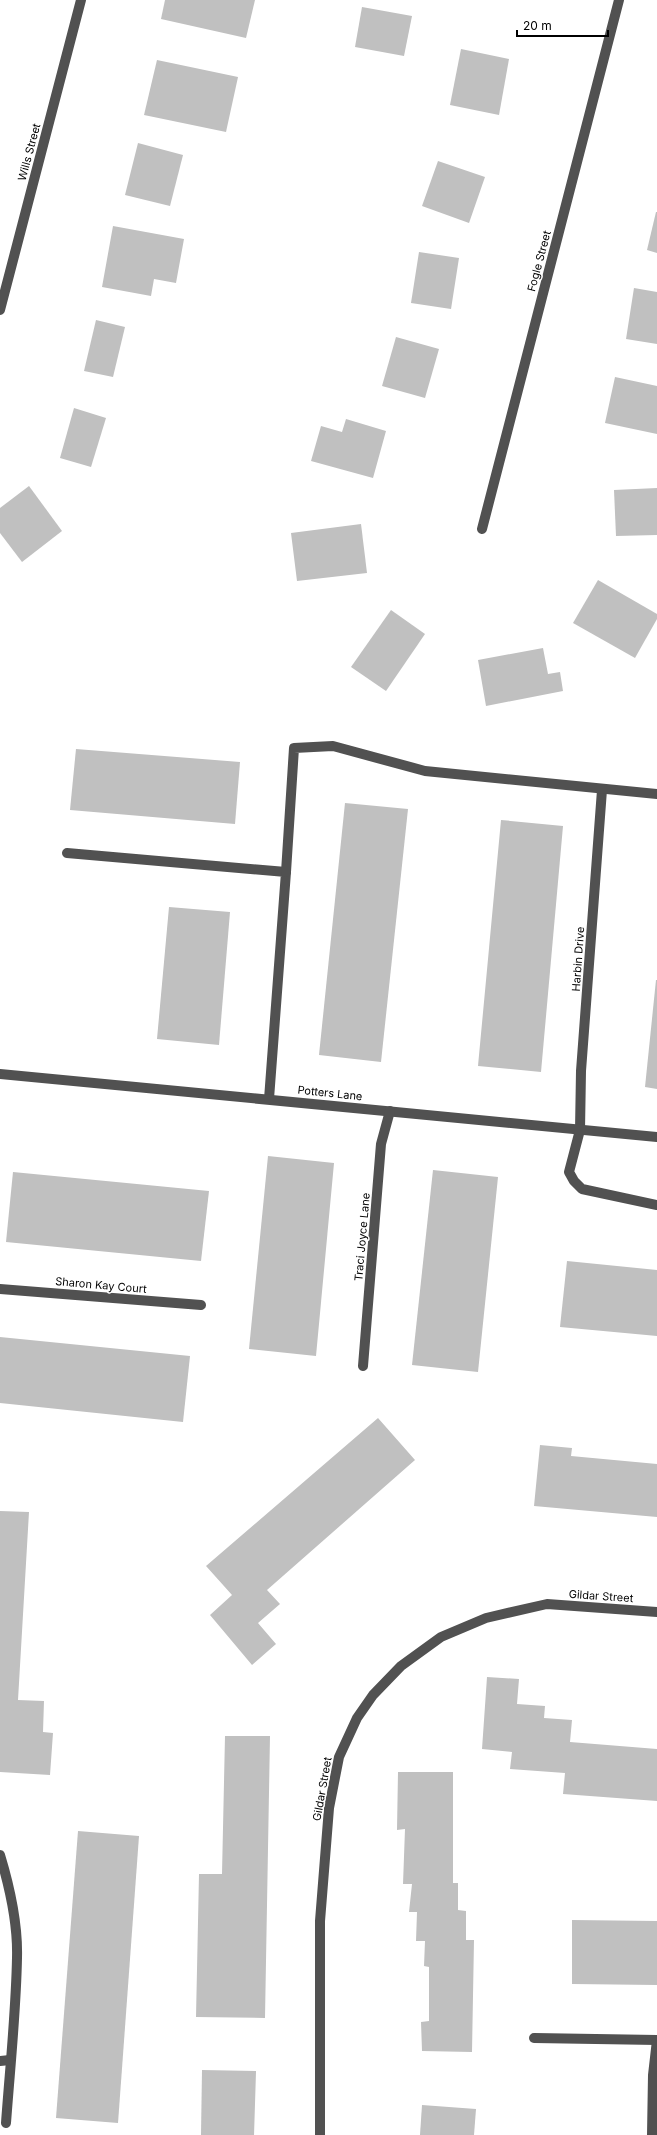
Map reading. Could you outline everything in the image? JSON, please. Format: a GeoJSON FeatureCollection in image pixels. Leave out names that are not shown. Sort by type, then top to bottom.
{"type":"FeatureCollection","features":[{"type":"Feature","properties":{"kind":"street","name":"Wills Street"},"geometry":{"type":"LineString","coordinates":[[0,310],[81,0]]}},
{"type":"Feature","properties":{"kind":"street","name":"Fogle Street"},"geometry":{"type":"LineString","coordinates":[[482,529],[619,0]]}},
{"type":"Feature","properties":{"kind":"street"},"geometry":{"type":"LineString","coordinates":[[268,1099],[294,748],[333,746],[425,771],[602,790],[657,794]]}},
{"type":"Feature","properties":{"kind":"street","name":"Harbin Drive"},"geometry":{"type":"LineString","coordinates":[[602,790],[581,1071],[580,1130],[570,1172],[574,1181],[582,1189],[657,1205]]}},
{"type":"Feature","properties":{"kind":"street"},"geometry":{"type":"LineString","coordinates":[[66,853],[286,872]]}},
{"type":"Feature","properties":{"kind":"street","name":"Potters Lane"},"geometry":{"type":"LineString","coordinates":[[0,1074],[657,1137]]}},
{"type":"Feature","properties":{"kind":"street","name":"Traci Joyce Lane"},"geometry":{"type":"LineString","coordinates":[[363,1366],[381,1144],[390,1111]]}},
{"type":"Feature","properties":{"kind":"street","name":"Sharon Kay Court"},"geometry":{"type":"LineString","coordinates":[[0,1289],[201,1305]]}},
{"type":"Feature","properties":{"kind":"street","name":"Gildar Street"},"geometry":{"type":"LineString","coordinates":[[320,2135],[320,1921],[329,1808],[339,1757],[357,1718],[373,1695],[401,1666],[441,1637],[486,1618],[547,1604],[657,1612]]}},
{"type":"Feature","properties":{"kind":"street"},"geometry":{"type":"LineString","coordinates":[[0,1855],[9,1888],[14,1916],[17,1957],[5,2060],[6,2122]]}},
{"type":"Feature","properties":{"kind":"street"},"geometry":{"type":"LineString","coordinates":[[534,2038],[657,2040],[653,2075],[652,2135]]}},
{"type":"Feature","properties":{"kind":"building"},"geometry":{"type":"Polygon","coordinates":[[[165,0],[255,0],[246,38],[161,19],[165,0]]]}},
{"type":"Feature","properties":{"kind":"building"},"geometry":{"type":"Polygon","coordinates":[[[362,7],[412,16],[404,56],[355,47],[362,7]]]}},
{"type":"Feature","properties":{"kind":"building"},"geometry":{"type":"Polygon","coordinates":[[[461,49],[509,59],[499,115],[450,105],[461,49]]]}},
{"type":"Feature","properties":{"kind":"building"},"geometry":{"type":"Polygon","coordinates":[[[157,60],[238,77],[226,132],[144,115],[157,60]]]}},
{"type":"Feature","properties":{"kind":"building"},"geometry":{"type":"Polygon","coordinates":[[[138,143],[183,155],[170,206],[125,195],[138,143]]]}},
{"type":"Feature","properties":{"kind":"building"},"geometry":{"type":"Polygon","coordinates":[[[438,161],[485,177],[469,223],[422,206],[438,161]]]}},
{"type":"Feature","properties":{"kind":"building"},"geometry":{"type":"Polygon","coordinates":[[[657,212],[657,253],[647,250],[657,212]]]}},
{"type":"Feature","properties":{"kind":"building"},"geometry":{"type":"Polygon","coordinates":[[[113,226],[184,239],[176,283],[154,279],[151,296],[102,287],[113,226]]]}},
{"type":"Feature","properties":{"kind":"building"},"geometry":{"type":"Polygon","coordinates":[[[419,252],[459,258],[451,309],[411,303],[419,252]]]}},
{"type":"Feature","properties":{"kind":"building"},"geometry":{"type":"Polygon","coordinates":[[[634,288],[657,292],[657,344],[626,339],[634,288]]]}},
{"type":"Feature","properties":{"kind":"building"},"geometry":{"type":"Polygon","coordinates":[[[96,320],[125,327],[113,377],[84,371],[96,320]]]}},
{"type":"Feature","properties":{"kind":"building"},"geometry":{"type":"Polygon","coordinates":[[[396,337],[439,349],[425,398],[382,386],[396,337]]]}},
{"type":"Feature","properties":{"kind":"building"},"geometry":{"type":"Polygon","coordinates":[[[615,377],[657,386],[657,434],[605,423],[615,377]]]}},
{"type":"Feature","properties":{"kind":"building"},"geometry":{"type":"Polygon","coordinates":[[[74,408],[106,418],[91,467],[60,458],[74,408]]]}},
{"type":"Feature","properties":{"kind":"building"},"geometry":{"type":"Polygon","coordinates":[[[346,419],[386,431],[373,478],[311,461],[321,426],[342,432],[346,419]]]}},
{"type":"Feature","properties":{"kind":"building"},"geometry":{"type":"Polygon","coordinates":[[[29,486],[62,531],[22,562],[0,533],[0,508],[29,486]]]}},
{"type":"Feature","properties":{"kind":"building"},"geometry":{"type":"Polygon","coordinates":[[[657,488],[657,535],[616,536],[614,490],[657,488]]]}},
{"type":"Feature","properties":{"kind":"building"},"geometry":{"type":"Polygon","coordinates":[[[361,524],[367,573],[297,581],[291,533],[361,524]]]}},
{"type":"Feature","properties":{"kind":"building"},"geometry":{"type":"Polygon","coordinates":[[[598,580],[657,614],[657,619],[635,658],[573,623],[598,580]]]}},
{"type":"Feature","properties":{"kind":"building"},"geometry":{"type":"Polygon","coordinates":[[[391,610],[425,634],[386,691],[351,667],[391,610]]]}},
{"type":"Feature","properties":{"kind":"building"},"geometry":{"type":"Polygon","coordinates":[[[543,648],[548,674],[560,672],[563,691],[486,706],[478,660],[543,648]]]}},
{"type":"Feature","properties":{"kind":"building"},"geometry":{"type":"Polygon","coordinates":[[[76,749],[240,762],[235,824],[70,810],[76,749]]]}},
{"type":"Feature","properties":{"kind":"building"},"geometry":{"type":"Polygon","coordinates":[[[345,803],[408,809],[381,1062],[319,1055],[345,803]]]}},
{"type":"Feature","properties":{"kind":"building"},"geometry":{"type":"Polygon","coordinates":[[[501,820],[563,826],[541,1072],[478,1066],[501,820]]]}},
{"type":"Feature","properties":{"kind":"building"},"geometry":{"type":"Polygon","coordinates":[[[169,907],[230,912],[219,1045],[157,1039],[169,907]]]}},
{"type":"Feature","properties":{"kind":"building"},"geometry":{"type":"Polygon","coordinates":[[[657,980],[657,1089],[645,1087],[657,980]]]}},
{"type":"Feature","properties":{"kind":"building"},"geometry":{"type":"Polygon","coordinates":[[[268,1156],[334,1163],[316,1356],[249,1349],[268,1156]]]}},
{"type":"Feature","properties":{"kind":"building"},"geometry":{"type":"Polygon","coordinates":[[[433,1170],[498,1177],[478,1372],[412,1365],[433,1170]]]}},
{"type":"Feature","properties":{"kind":"building"},"geometry":{"type":"Polygon","coordinates":[[[13,1172],[209,1191],[201,1261],[6,1242],[13,1172]]]}},
{"type":"Feature","properties":{"kind":"building"},"geometry":{"type":"Polygon","coordinates":[[[567,1261],[657,1270],[657,1336],[560,1327],[567,1261]]]}},
{"type":"Feature","properties":{"kind":"building"},"geometry":{"type":"Polygon","coordinates":[[[0,1337],[190,1356],[183,1422],[0,1403],[0,1337]]]}},
{"type":"Feature","properties":{"kind":"building"},"geometry":{"type":"Polygon","coordinates":[[[378,1418],[415,1460],[267,1590],[280,1604],[258,1623],[276,1644],[252,1665],[210,1615],[232,1595],[206,1566],[378,1418]]]}},
{"type":"Feature","properties":{"kind":"building"},"geometry":{"type":"Polygon","coordinates":[[[540,1445],[572,1448],[571,1456],[657,1464],[657,1517],[534,1506],[540,1445]]]}},
{"type":"Feature","properties":{"kind":"building"},"geometry":{"type":"Polygon","coordinates":[[[0,1511],[29,1512],[18,1700],[44,1701],[43,1732],[53,1733],[50,1775],[0,1772],[0,1511]]]}},
{"type":"Feature","properties":{"kind":"building"},"geometry":{"type":"Polygon","coordinates":[[[487,1677],[519,1679],[517,1704],[545,1706],[544,1718],[572,1720],[570,1742],[657,1749],[657,1801],[563,1794],[565,1773],[510,1769],[512,1752],[482,1749],[487,1677]]]}},
{"type":"Feature","properties":{"kind":"building"},"geometry":{"type":"Polygon","coordinates":[[[225,1736],[270,1736],[265,2018],[196,2017],[199,1874],[222,1874],[225,1736]]]}},
{"type":"Feature","properties":{"kind":"building"},"geometry":{"type":"Polygon","coordinates":[[[398,1772],[453,1772],[453,1883],[458,1883],[458,1910],[466,1911],[466,1940],[474,1940],[472,2052],[422,2051],[421,2022],[429,2021],[429,1967],[424,1966],[425,1941],[416,1941],[417,1912],[409,1912],[412,1884],[403,1884],[405,1829],[397,1830],[398,1772]]]}},
{"type":"Feature","properties":{"kind":"building"},"geometry":{"type":"Polygon","coordinates":[[[78,1831],[139,1836],[118,2123],[56,2118],[78,1831]]]}},
{"type":"Feature","properties":{"kind":"building"},"geometry":{"type":"Polygon","coordinates":[[[572,1920],[657,1921],[657,1985],[572,1984],[572,1920]]]}},
{"type":"Feature","properties":{"kind":"building"},"geometry":{"type":"Polygon","coordinates":[[[202,2070],[256,2071],[254,2135],[201,2135],[202,2070]]]}},
{"type":"Feature","properties":{"kind":"building"},"geometry":{"type":"Polygon","coordinates":[[[422,2105],[476,2109],[474,2135],[420,2135],[422,2105]]]}}]}
